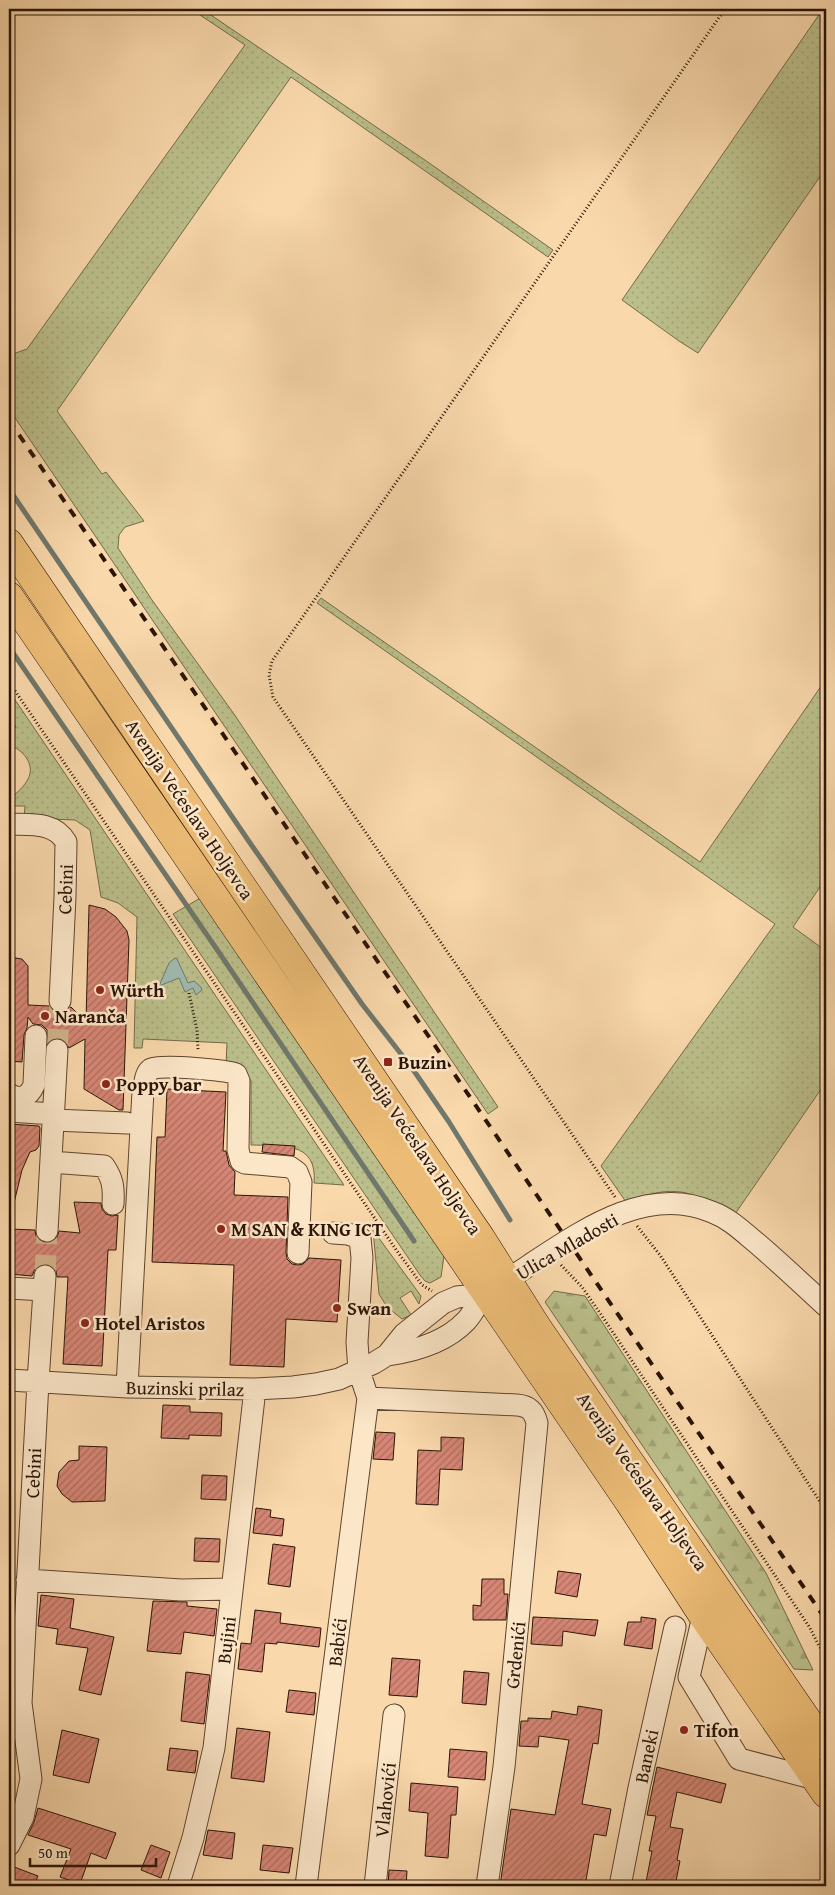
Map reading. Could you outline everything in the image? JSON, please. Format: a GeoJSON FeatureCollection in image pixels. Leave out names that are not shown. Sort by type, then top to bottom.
{"type":"FeatureCollection","features":[{"type":"Feature","properties":{"kind":"main road","name":"Avenija Većeslava Holjevca"},"geometry":{"type":"LineString","coordinates":[[9,542],[426,1156],[496,1287],[537,1327],[826,1746]]}},
{"type":"Feature","properties":{"kind":"main road","name":"Avenija Većeslava Holjevca"},"geometry":{"type":"LineString","coordinates":[[9,596],[496,1287],[629,1502],[703,1616],[821,1787]]}},
{"type":"Feature","properties":{"kind":"street","name":"Cebini"},"geometry":{"type":"LineString","coordinates":[[9,824],[46,826],[62,834],[66,842],[60,1001]]}},
{"type":"Feature","properties":{"kind":"street"},"geometry":{"type":"LineString","coordinates":[[9,1094],[20,1097],[26,1096],[31,1092],[34,1085],[36,1036]]}},
{"type":"Feature","properties":{"kind":"street"},"geometry":{"type":"LineString","coordinates":[[47,1231],[57,1050]]}},
{"type":"Feature","properties":{"kind":"street"},"geometry":{"type":"LineString","coordinates":[[127,1387],[143,1091],[146,1074],[151,1069],[158,1067],[198,1069],[230,1071],[236,1074],[239,1081],[238,1150],[241,1161],[290,1167],[297,1172],[301,1182],[298,1253]]}},
{"type":"Feature","properties":{"kind":"street"},"geometry":{"type":"LineString","coordinates":[[9,1112],[127,1123]]}},
{"type":"Feature","properties":{"kind":"street"},"geometry":{"type":"LineString","coordinates":[[51,1162],[104,1166],[110,1174],[114,1186],[113,1204]]}},
{"type":"Feature","properties":{"kind":"street","name":"Ulica Mladosti"},"geometry":{"type":"LineString","coordinates":[[496,1287],[550,1252],[603,1222],[648,1205],[669,1202],[694,1206],[725,1218],[744,1232],[826,1306]]}},
{"type":"Feature","properties":{"kind":"street"},"geometry":{"type":"LineString","coordinates":[[333,1233],[348,1234],[360,1238],[362,1258],[357,1342],[359,1371],[368,1398]]}},
{"type":"Feature","properties":{"kind":"street","name":"Cebini"},"geometry":{"type":"LineString","coordinates":[[9,1288],[44,1283],[27,1580],[15,1702],[31,1779],[23,1817],[9,1845]]}},
{"type":"Feature","properties":{"kind":"street","name":"Buzinski prilaz"},"geometry":{"type":"LineString","coordinates":[[388,1355],[404,1334],[443,1303],[457,1297],[496,1287]]}},
{"type":"Feature","properties":{"kind":"street","name":"Buzinski prilaz"},"geometry":{"type":"LineString","coordinates":[[9,1380],[127,1387],[255,1389],[293,1388],[316,1384],[339,1379],[359,1371],[388,1355],[432,1344],[459,1328],[496,1287]]}},
{"type":"Feature","properties":{"kind":"street","name":"Bujini"},"geometry":{"type":"LineString","coordinates":[[178,1886],[193,1838],[214,1748],[255,1389]]}},
{"type":"Feature","properties":{"kind":"street","name":"Grdenići"},"geometry":{"type":"LineString","coordinates":[[368,1398],[517,1404],[532,1410],[537,1424],[504,1768],[487,1886]]}},
{"type":"Feature","properties":{"kind":"street","name":"Babići"},"geometry":{"type":"LineString","coordinates":[[306,1886],[368,1398]]}},
{"type":"Feature","properties":{"kind":"street"},"geometry":{"type":"LineString","coordinates":[[27,1580],[181,1590],[232,1590]]}},
{"type":"Feature","properties":{"kind":"street"},"geometry":{"type":"LineString","coordinates":[[703,1616],[689,1677],[739,1759],[821,1787]]}},
{"type":"Feature","properties":{"kind":"street","name":"Baneki"},"geometry":{"type":"LineString","coordinates":[[620,1886],[639,1788],[675,1627]]}},
{"type":"Feature","properties":{"kind":"street","name":"Vlahovići"},"geometry":{"type":"LineString","coordinates":[[375,1886],[394,1714]]}},
{"type":"Feature","properties":{"kind":"path"},"geometry":{"type":"LineString","coordinates":[[725,9],[272,661],[269,675],[273,697],[626,1212],[660,1256],[824,1508]]}},
{"type":"Feature","properties":{"kind":"path"},"geometry":{"type":"LineString","coordinates":[[9,682],[396,1252],[422,1285],[436,1295]]}},
{"type":"Feature","properties":{"kind":"path"},"geometry":{"type":"LineString","coordinates":[[189,993],[197,1030],[198,1069]]}},
{"type":"Feature","properties":{"kind":"path"},"geometry":{"type":"LineString","coordinates":[[550,1252],[582,1287],[810,1628],[826,1655]]}},
{"type":"Feature","properties":{"kind":"green space"},"geometry":{"type":"Polygon","coordinates":[[[191,9],[202,9],[422,158],[553,250],[548,257],[291,77],[57,411],[102,474],[106,472],[144,521],[125,527],[119,535],[118,548],[152,600],[234,714],[498,1107],[488,1114],[9,409],[9,351],[13,354],[27,349],[245,45],[191,9]]]}},
{"type":"Feature","properties":{"kind":"green space"},"geometry":{"type":"Polygon","coordinates":[[[823,9],[826,9],[826,168],[698,353],[622,300],[823,9]]]}},
{"type":"Feature","properties":{"kind":"green space"},"geometry":{"type":"Polygon","coordinates":[[[321,598],[700,862],[826,679],[826,878],[793,927],[826,951],[826,1082],[735,1214],[694,1195],[682,1192],[658,1193],[626,1202],[601,1166],[775,924],[317,603],[321,598]]]}},
{"type":"Feature","properties":{"kind":"green space"},"geometry":{"type":"Polygon","coordinates":[[[9,691],[344,1185],[314,1183],[314,1169],[310,1159],[304,1153],[295,1149],[274,1145],[251,1145],[251,1081],[245,1070],[226,1065],[227,1043],[143,1039],[142,1048],[134,1048],[137,917],[118,903],[101,897],[90,830],[75,820],[24,818],[25,806],[9,806],[9,799],[20,790],[28,779],[30,768],[23,754],[9,745],[9,727],[16,727],[9,715],[9,691]]]}},
{"type":"Feature","properties":{"kind":"green space"},"geometry":{"type":"Polygon","coordinates":[[[202,897],[444,1256],[441,1277],[430,1283],[425,1281],[420,1275],[173,914],[202,897]]]}},
{"type":"Feature","properties":{"kind":"green space"},"geometry":{"type":"Polygon","coordinates":[[[373,1230],[421,1296],[419,1304],[411,1291],[400,1298],[411,1315],[402,1319],[387,1307],[379,1294],[373,1230]]]}},
{"type":"Feature","properties":{"kind":"green space"},"geometry":{"type":"Polygon","coordinates":[[[554,1291],[585,1296],[766,1573],[813,1670],[794,1669],[545,1302],[554,1291]]]}},
{"type":"Feature","properties":{"kind":"shaded area"},"geometry":{"type":"Polygon","coordinates":[[[175,958],[188,983],[194,981],[201,987],[202,990],[196,995],[193,988],[185,992],[179,978],[159,986],[169,963],[175,958]]]}},
{"type":"Feature","properties":{"kind":"building"},"geometry":{"type":"Polygon","coordinates":[[[89,905],[105,909],[116,917],[127,931],[129,940],[123,1110],[119,1110],[84,1089],[85,1039],[69,1048],[64,1040],[58,1038],[48,1042],[47,1030],[42,1025],[33,1024],[28,1017],[24,1035],[22,1062],[9,1061],[9,957],[22,959],[28,966],[28,1005],[49,1006],[53,1011],[60,1013],[66,1012],[71,1007],[86,1022],[89,905]]]}},
{"type":"Feature","properties":{"kind":"building","name":"M SAN & KING ICT"},"geometry":{"type":"Polygon","coordinates":[[[167,1089],[226,1092],[223,1151],[226,1151],[229,1165],[235,1172],[234,1195],[288,1197],[286,1252],[287,1259],[292,1264],[303,1264],[309,1258],[341,1260],[337,1322],[286,1319],[284,1367],[230,1365],[234,1265],[152,1262],[157,1137],[165,1137],[167,1089]]]}},
{"type":"Feature","properties":{"kind":"building"},"geometry":{"type":"Polygon","coordinates":[[[9,1124],[39,1126],[40,1128],[39,1146],[36,1150],[30,1152],[22,1170],[14,1203],[9,1202],[9,1124]]]}},
{"type":"Feature","properties":{"kind":"building"},"geometry":{"type":"Polygon","coordinates":[[[263,1144],[295,1146],[294,1156],[262,1152],[263,1144]]]}},
{"type":"Feature","properties":{"kind":"building","name":"Hotel Aristos"},"geometry":{"type":"Polygon","coordinates":[[[74,1202],[101,1203],[102,1209],[106,1214],[118,1215],[116,1250],[108,1250],[102,1366],[63,1364],[68,1277],[57,1277],[56,1271],[52,1266],[45,1264],[35,1269],[32,1276],[9,1274],[9,1229],[35,1230],[36,1236],[40,1241],[47,1243],[57,1238],[59,1231],[80,1233],[74,1202]]]}},
{"type":"Feature","properties":{"kind":"building"},"geometry":{"type":"Polygon","coordinates":[[[163,1405],[190,1406],[190,1412],[222,1413],[221,1436],[189,1435],[189,1439],[161,1438],[163,1405]]]}},
{"type":"Feature","properties":{"kind":"building"},"geometry":{"type":"Polygon","coordinates":[[[376,1432],[395,1433],[393,1460],[373,1459],[376,1432]]]}},
{"type":"Feature","properties":{"kind":"building"},"geometry":{"type":"Polygon","coordinates":[[[441,1437],[464,1438],[462,1470],[440,1469],[438,1505],[416,1504],[418,1450],[441,1451],[441,1437]]]}},
{"type":"Feature","properties":{"kind":"building"},"geometry":{"type":"Polygon","coordinates":[[[79,1446],[107,1447],[105,1501],[72,1502],[62,1494],[57,1486],[59,1472],[69,1461],[79,1460],[79,1446]]]}},
{"type":"Feature","properties":{"kind":"building"},"geometry":{"type":"Polygon","coordinates":[[[202,1475],[227,1476],[226,1500],[201,1499],[202,1475]]]}},
{"type":"Feature","properties":{"kind":"building"},"geometry":{"type":"Polygon","coordinates":[[[256,1508],[271,1510],[270,1517],[284,1519],[282,1536],[253,1533],[256,1508]]]}},
{"type":"Feature","properties":{"kind":"building"},"geometry":{"type":"Polygon","coordinates":[[[195,1538],[220,1539],[219,1562],[194,1561],[195,1538]]]}},
{"type":"Feature","properties":{"kind":"building"},"geometry":{"type":"Polygon","coordinates":[[[273,1544],[295,1547],[290,1587],[268,1584],[273,1544]]]}},
{"type":"Feature","properties":{"kind":"building"},"geometry":{"type":"Polygon","coordinates":[[[558,1571],[581,1574],[577,1597],[555,1593],[558,1571]]]}},
{"type":"Feature","properties":{"kind":"building"},"geometry":{"type":"Polygon","coordinates":[[[482,1579],[504,1579],[504,1594],[508,1594],[506,1620],[473,1620],[473,1605],[481,1606],[482,1579]]]}},
{"type":"Feature","properties":{"kind":"building"},"geometry":{"type":"Polygon","coordinates":[[[41,1595],[74,1599],[70,1628],[114,1637],[101,1695],[79,1690],[88,1648],[56,1644],[58,1629],[38,1626],[41,1595]]]}},
{"type":"Feature","properties":{"kind":"building"},"geometry":{"type":"Polygon","coordinates":[[[153,1601],[187,1602],[187,1606],[217,1609],[214,1636],[184,1632],[181,1654],[147,1651],[153,1601]]]}},
{"type":"Feature","properties":{"kind":"building"},"geometry":{"type":"Polygon","coordinates":[[[255,1610],[281,1613],[280,1623],[321,1628],[319,1647],[277,1642],[277,1644],[265,1643],[262,1672],[238,1669],[241,1643],[251,1644],[255,1610]]]}},
{"type":"Feature","properties":{"kind":"building"},"geometry":{"type":"Polygon","coordinates":[[[533,1617],[598,1620],[595,1636],[563,1631],[562,1646],[531,1644],[533,1617]]]}},
{"type":"Feature","properties":{"kind":"building"},"geometry":{"type":"Polygon","coordinates":[[[641,1617],[656,1619],[652,1649],[624,1645],[628,1622],[641,1622],[641,1617]]]}},
{"type":"Feature","properties":{"kind":"building"},"geometry":{"type":"Polygon","coordinates":[[[392,1658],[420,1660],[417,1697],[389,1695],[392,1658]]]}},
{"type":"Feature","properties":{"kind":"building"},"geometry":{"type":"Polygon","coordinates":[[[464,1671],[489,1673],[486,1705],[462,1703],[464,1671]]]}},
{"type":"Feature","properties":{"kind":"building"},"geometry":{"type":"Polygon","coordinates":[[[186,1672],[210,1675],[204,1724],[181,1721],[186,1672]]]}},
{"type":"Feature","properties":{"kind":"building"},"geometry":{"type":"Polygon","coordinates":[[[289,1690],[316,1693],[314,1715],[286,1712],[289,1690]]]}},
{"type":"Feature","properties":{"kind":"building"},"geometry":{"type":"Polygon","coordinates":[[[578,1706],[602,1710],[598,1744],[593,1743],[582,1804],[611,1809],[606,1836],[594,1834],[585,1886],[562,1886],[542,1883],[541,1886],[500,1886],[511,1809],[555,1815],[569,1740],[539,1736],[538,1747],[519,1746],[521,1721],[528,1721],[528,1718],[551,1719],[552,1711],[577,1715],[578,1706]]]}},
{"type":"Feature","properties":{"kind":"building"},"geometry":{"type":"Polygon","coordinates":[[[237,1728],[270,1732],[264,1782],[231,1778],[237,1728]]]}},
{"type":"Feature","properties":{"kind":"building"},"geometry":{"type":"Polygon","coordinates":[[[62,1730],[99,1739],[89,1783],[53,1775],[62,1730]]]}},
{"type":"Feature","properties":{"kind":"building"},"geometry":{"type":"Polygon","coordinates":[[[170,1748],[198,1751],[195,1773],[167,1770],[170,1748]]]}},
{"type":"Feature","properties":{"kind":"building"},"geometry":{"type":"Polygon","coordinates":[[[450,1749],[487,1752],[485,1780],[448,1777],[450,1749]]]}},
{"type":"Feature","properties":{"kind":"building"},"geometry":{"type":"Polygon","coordinates":[[[657,1767],[726,1784],[721,1803],[677,1792],[670,1827],[683,1829],[677,1860],[680,1861],[675,1886],[646,1882],[652,1851],[649,1851],[656,1816],[647,1815],[657,1767]]]}},
{"type":"Feature","properties":{"kind":"building"},"geometry":{"type":"Polygon","coordinates":[[[411,1783],[458,1787],[456,1815],[451,1815],[448,1858],[425,1856],[428,1813],[409,1811],[411,1783]]]}},
{"type":"Feature","properties":{"kind":"building"},"geometry":{"type":"Polygon","coordinates":[[[38,1808],[116,1833],[106,1859],[91,1853],[80,1884],[60,1877],[71,1849],[28,1835],[38,1808]]]}},
{"type":"Feature","properties":{"kind":"building"},"geometry":{"type":"Polygon","coordinates":[[[208,1830],[235,1833],[232,1859],[203,1855],[208,1830]]]}},
{"type":"Feature","properties":{"kind":"building"},"geometry":{"type":"Polygon","coordinates":[[[151,1845],[170,1852],[161,1878],[141,1870],[151,1845]]]}},
{"type":"Feature","properties":{"kind":"building"},"geometry":{"type":"Polygon","coordinates":[[[263,1845],[293,1848],[289,1873],[260,1870],[263,1845]]]}},
{"type":"Feature","properties":{"kind":"building"},"geometry":{"type":"Polygon","coordinates":[[[9,1865],[38,1876],[34,1886],[9,1886],[9,1865]]]}},
{"type":"Feature","properties":{"kind":"building"},"geometry":{"type":"Polygon","coordinates":[[[389,1870],[407,1871],[406,1886],[388,1886],[389,1870]]]}},
{"type":"Feature","properties":{"kind":"waterway"},"geometry":{"type":"LineString","coordinates":[[9,489],[362,1004],[412,1068],[449,1122],[510,1220]]}},
{"type":"Feature","properties":{"kind":"waterway"},"geometry":{"type":"LineString","coordinates":[[9,647],[414,1241]]}},
{"type":"Feature","properties":{"kind":"tunnel"},"geometry":{"type":"LineString","coordinates":[[57,1050],[60,1001]]}},
{"type":"Feature","properties":{"kind":"tunnel"},"geometry":{"type":"LineString","coordinates":[[45,1276],[47,1231]]}},
{"type":"Feature","properties":{"kind":"railway"},"geometry":{"type":"LineString","coordinates":[[9,420],[826,1620]]}},
{"type":"Feature","properties":{"kind":"place","name":"Würth"},"geometry":{"type":"Point","coordinates":[100,990]}},
{"type":"Feature","properties":{"kind":"place","name":"Naranča"},"geometry":{"type":"Point","coordinates":[45,1016]}},
{"type":"Feature","properties":{"kind":"place","name":"Buzin"},"geometry":{"type":"Point","coordinates":[388,1062]}},
{"type":"Feature","properties":{"kind":"place","name":"Poppy bar"},"geometry":{"type":"Point","coordinates":[106,1084]}},
{"type":"Feature","properties":{"kind":"place","name":"M SAN & KING ICT"},"geometry":{"type":"Point","coordinates":[221,1229]}},
{"type":"Feature","properties":{"kind":"place","name":"Swan"},"geometry":{"type":"Point","coordinates":[337,1308]}},
{"type":"Feature","properties":{"kind":"place","name":"Hotel Aristos"},"geometry":{"type":"Point","coordinates":[85,1323]}},
{"type":"Feature","properties":{"kind":"place","name":"Tifon"},"geometry":{"type":"Point","coordinates":[684,1730]}}]}
